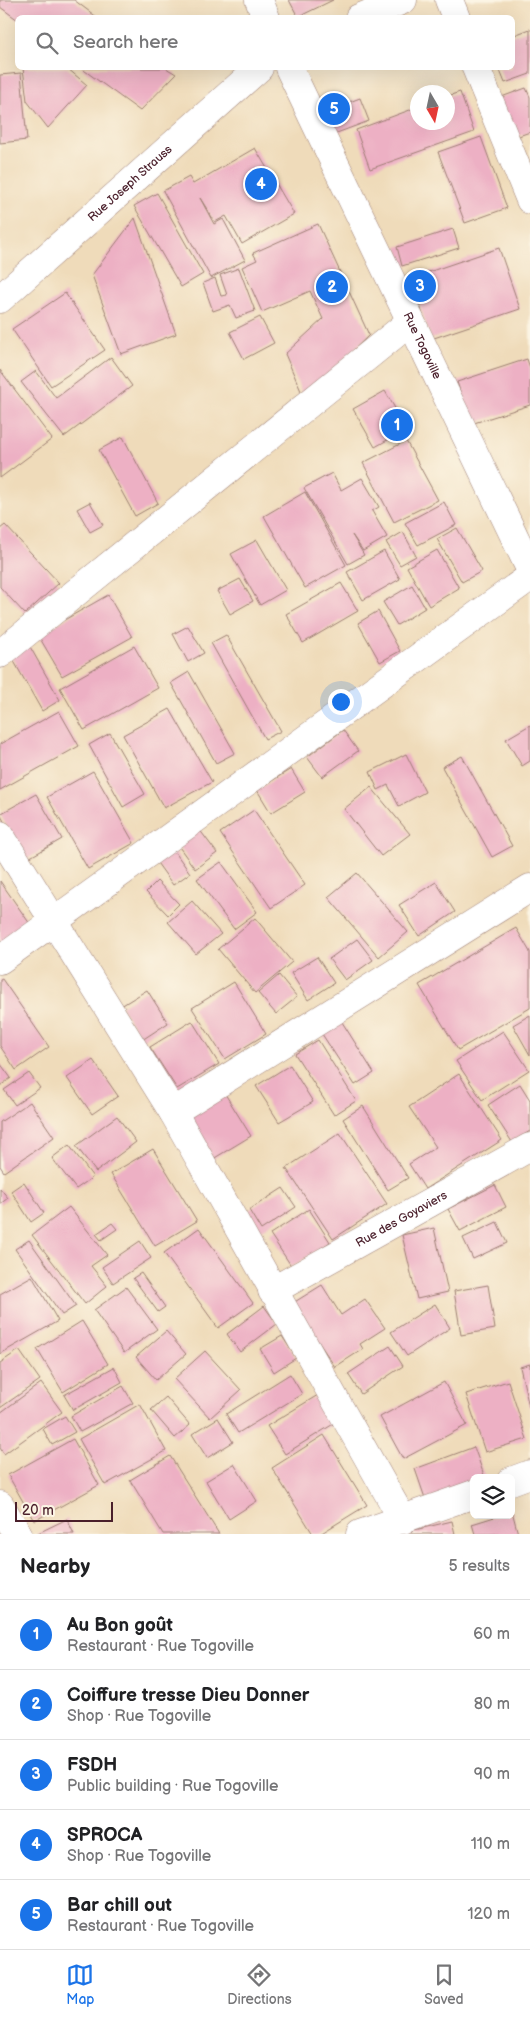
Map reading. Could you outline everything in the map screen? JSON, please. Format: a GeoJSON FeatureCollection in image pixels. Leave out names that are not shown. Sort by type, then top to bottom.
{"type":"FeatureCollection","features":[{"type":"Feature","properties":{"kind":"street"},"geometry":{"type":"LineString","coordinates":[[259,0],[265,15]]}},
{"type":"Feature","properties":{"kind":"street"},"geometry":{"type":"LineString","coordinates":[[366,15],[403,0]]}},
{"type":"Feature","properties":{"kind":"street"},"geometry":{"type":"LineString","coordinates":[[449,0],[455,15]]}},
{"type":"Feature","properties":{"kind":"street","name":"Rue Joseph Strauss"},"geometry":{"type":"LineString","coordinates":[[0,299],[257,70]]}},
{"type":"Feature","properties":{"kind":"street","name":"Rue Togoville"},"geometry":{"type":"LineString","coordinates":[[289,70],[530,569]]}},
{"type":"Feature","properties":{"kind":"street"},"geometry":{"type":"LineString","coordinates":[[477,70],[530,200]]}},
{"type":"Feature","properties":{"kind":"street"},"geometry":{"type":"LineString","coordinates":[[0,654],[410,322]]}},
{"type":"Feature","properties":{"kind":"street"},"geometry":{"type":"LineString","coordinates":[[0,960],[530,577]]}},
{"type":"Feature","properties":{"kind":"street"},"geometry":{"type":"LineString","coordinates":[[0,835],[173,1112],[272,1291],[403,1520]]}},
{"type":"Feature","properties":{"kind":"street"},"geometry":{"type":"LineString","coordinates":[[173,1112],[530,888]]}},
{"type":"Feature","properties":{"kind":"street","name":"Rue des Goyaviers"},"geometry":{"type":"LineString","coordinates":[[272,1291],[530,1147]]}},
{"type":"Feature","properties":{"kind":"street"},"geometry":{"type":"LineString","coordinates":[[515,1480],[530,1474]]}},
{"type":"Feature","properties":{"kind":"street"},"geometry":{"type":"LineString","coordinates":[[360,1534],[470,1495]]}},
{"type":"Feature","properties":{"kind":"street"},"geometry":{"type":"LineString","coordinates":[[0,1505],[18,1534]]}},
{"type":"Feature","properties":{"kind":"building"},"geometry":{"type":"Polygon","coordinates":[[[0,0],[74,0],[94,15],[15,15],[15,18],[0,7],[0,0]]]}},
{"type":"Feature","properties":{"kind":"building"},"geometry":{"type":"Polygon","coordinates":[[[289,0],[333,0],[302,15],[297,15],[289,0]]]}},
{"type":"Feature","properties":{"kind":"building"},"geometry":{"type":"Polygon","coordinates":[[[530,29],[530,74],[505,83],[500,70],[515,70],[515,35],[530,29]]]}},
{"type":"Feature","properties":{"kind":"building"},"geometry":{"type":"Polygon","coordinates":[[[23,70],[69,70],[87,85],[48,128],[27,101],[23,70]]]}},
{"type":"Feature","properties":{"kind":"building"},"geometry":{"type":"Polygon","coordinates":[[[84,70],[169,70],[176,74],[140,111],[84,70]]]}},
{"type":"Feature","properties":{"kind":"building"},"geometry":{"type":"Polygon","coordinates":[[[21,73],[27,140],[0,143],[0,75],[21,73]]]}},
{"type":"Feature","properties":{"kind":"building"},"geometry":{"type":"Polygon","coordinates":[[[526,88],[530,97],[530,132],[510,139],[496,99],[526,88]]]}},
{"type":"Feature","properties":{"kind":"building"},"geometry":{"type":"Polygon","coordinates":[[[460,92],[474,132],[370,169],[356,130],[410,110],[410,130],[455,130],[455,94],[460,92]]]}},
{"type":"Feature","properties":{"kind":"building"},"geometry":{"type":"Polygon","coordinates":[[[360,98],[369,121],[334,134],[326,111],[360,98]]]}},
{"type":"Feature","properties":{"kind":"building"},"geometry":{"type":"Polygon","coordinates":[[[481,137],[507,208],[465,223],[438,152],[481,137]]]}},
{"type":"Feature","properties":{"kind":"building"},"geometry":{"type":"Polygon","coordinates":[[[255,148],[294,214],[242,244],[226,216],[215,222],[200,198],[214,224],[223,219],[245,260],[211,278],[163,191],[189,177],[193,184],[255,148]]]}},
{"type":"Feature","properties":{"kind":"building"},"geometry":{"type":"Polygon","coordinates":[[[157,193],[203,274],[181,287],[134,206],[157,193]]]}},
{"type":"Feature","properties":{"kind":"building"},"geometry":{"type":"Polygon","coordinates":[[[135,218],[176,334],[121,354],[92,275],[135,218]]]}},
{"type":"Feature","properties":{"kind":"building"},"geometry":{"type":"Polygon","coordinates":[[[318,224],[369,335],[304,398],[285,354],[323,319],[310,291],[262,312],[242,267],[257,260],[253,253],[318,224]]]}},
{"type":"Feature","properties":{"kind":"building"},"geometry":{"type":"Polygon","coordinates":[[[453,229],[459,248],[402,266],[397,247],[453,229]]]}},
{"type":"Feature","properties":{"kind":"building"},"geometry":{"type":"Polygon","coordinates":[[[499,248],[520,309],[431,339],[411,278],[499,248]]]}},
{"type":"Feature","properties":{"kind":"building"},"geometry":{"type":"Polygon","coordinates":[[[239,268],[255,311],[236,318],[230,305],[213,311],[203,283],[215,278],[221,296],[227,295],[220,275],[239,268]]]}},
{"type":"Feature","properties":{"kind":"building"},"geometry":{"type":"Polygon","coordinates":[[[65,293],[105,350],[51,386],[12,329],[65,293]]]}},
{"type":"Feature","properties":{"kind":"building"},"geometry":{"type":"Polygon","coordinates":[[[260,317],[274,343],[244,359],[230,332],[260,317]]]}},
{"type":"Feature","properties":{"kind":"building"},"geometry":{"type":"Polygon","coordinates":[[[111,357],[132,386],[64,437],[21,382],[36,371],[56,398],[111,357]]]}},
{"type":"Feature","properties":{"kind":"building"},"geometry":{"type":"Polygon","coordinates":[[[527,359],[530,368],[530,405],[471,424],[457,382],[527,359]]]}},
{"type":"Feature","properties":{"kind":"building"},"geometry":{"type":"Polygon","coordinates":[[[0,370],[52,439],[0,478],[0,370]]]}},
{"type":"Feature","properties":{"kind":"building"},"geometry":{"type":"Polygon","coordinates":[[[385,391],[407,429],[375,447],[353,409],[385,391]]]}},
{"type":"Feature","properties":{"kind":"building"},"geometry":{"type":"Polygon","coordinates":[[[123,437],[158,503],[135,516],[99,450],[123,437]]]}},
{"type":"Feature","properties":{"kind":"building"},"geometry":{"type":"Polygon","coordinates":[[[406,441],[438,500],[394,522],[363,463],[406,441]]]}},
{"type":"Feature","properties":{"kind":"building"},"geometry":{"type":"Polygon","coordinates":[[[332,473],[341,490],[362,478],[379,507],[372,511],[387,537],[363,551],[352,535],[364,555],[348,564],[304,488],[332,473]]]}},
{"type":"Feature","properties":{"kind":"building"},"geometry":{"type":"Polygon","coordinates":[[[305,492],[346,565],[305,588],[264,516],[305,492]]]}},
{"type":"Feature","properties":{"kind":"building"},"geometry":{"type":"Polygon","coordinates":[[[90,502],[103,525],[90,532],[77,509],[90,502]]]}},
{"type":"Feature","properties":{"kind":"building"},"geometry":{"type":"Polygon","coordinates":[[[444,502],[456,525],[418,545],[405,523],[444,502]]]}},
{"type":"Feature","properties":{"kind":"building"},"geometry":{"type":"Polygon","coordinates":[[[5,525],[59,583],[25,614],[0,587],[0,529],[5,525]]]}},
{"type":"Feature","properties":{"kind":"building"},"geometry":{"type":"Polygon","coordinates":[[[457,528],[482,571],[462,582],[437,539],[457,528]]]}},
{"type":"Feature","properties":{"kind":"building"},"geometry":{"type":"Polygon","coordinates":[[[403,532],[416,556],[400,565],[386,542],[403,532]]]}},
{"type":"Feature","properties":{"kind":"building"},"geometry":{"type":"Polygon","coordinates":[[[257,540],[286,590],[260,605],[231,554],[257,540]]]}},
{"type":"Feature","properties":{"kind":"building"},"geometry":{"type":"Polygon","coordinates":[[[437,550],[459,588],[429,606],[407,567],[437,550]]]}},
{"type":"Feature","properties":{"kind":"building"},"geometry":{"type":"Polygon","coordinates":[[[384,551],[400,579],[363,600],[347,572],[384,551]]]}},
{"type":"Feature","properties":{"kind":"building"},"geometry":{"type":"Polygon","coordinates":[[[240,579],[253,601],[230,614],[217,591],[240,579]]]}},
{"type":"Feature","properties":{"kind":"building"},"geometry":{"type":"Polygon","coordinates":[[[341,583],[358,611],[303,643],[286,614],[341,583]]]}},
{"type":"Feature","properties":{"kind":"building"},"geometry":{"type":"Polygon","coordinates":[[[412,585],[425,608],[397,625],[383,602],[412,585]]]}},
{"type":"Feature","properties":{"kind":"building"},"geometry":{"type":"Polygon","coordinates":[[[108,595],[132,637],[62,676],[38,635],[108,595]]]}},
{"type":"Feature","properties":{"kind":"building"},"geometry":{"type":"Polygon","coordinates":[[[378,611],[400,651],[380,662],[358,623],[378,611]]]}},
{"type":"Feature","properties":{"kind":"building"},"geometry":{"type":"Polygon","coordinates":[[[188,626],[204,653],[188,662],[173,634],[188,626]]]}},
{"type":"Feature","properties":{"kind":"building"},"geometry":{"type":"Polygon","coordinates":[[[226,635],[281,731],[265,739],[211,643],[226,635]]]}},
{"type":"Feature","properties":{"kind":"building"},"geometry":{"type":"Polygon","coordinates":[[[29,645],[60,700],[42,711],[11,656],[29,645]]]}},
{"type":"Feature","properties":{"kind":"building"},"geometry":{"type":"Polygon","coordinates":[[[134,646],[158,688],[84,730],[60,688],[134,646]]]}},
{"type":"Feature","properties":{"kind":"building"},"geometry":{"type":"Polygon","coordinates":[[[189,672],[235,753],[216,763],[171,683],[189,672]]]}},
{"type":"Feature","properties":{"kind":"building"},"geometry":{"type":"Polygon","coordinates":[[[170,709],[212,782],[164,808],[123,735],[170,709]]]}},
{"type":"Feature","properties":{"kind":"building"},"geometry":{"type":"Polygon","coordinates":[[[59,711],[79,746],[0,790],[0,744],[59,711]]]}},
{"type":"Feature","properties":{"kind":"building"},"geometry":{"type":"Polygon","coordinates":[[[530,725],[530,761],[522,766],[506,739],[530,725]]]}},
{"type":"Feature","properties":{"kind":"building"},"geometry":{"type":"Polygon","coordinates":[[[343,730],[358,751],[322,777],[307,757],[343,730]]]}},
{"type":"Feature","properties":{"kind":"building"},"geometry":{"type":"Polygon","coordinates":[[[110,733],[145,794],[123,807],[89,745],[110,733]]]}},
{"type":"Feature","properties":{"kind":"building"},"geometry":{"type":"Polygon","coordinates":[[[406,754],[425,792],[399,806],[388,785],[378,790],[370,772],[406,754]]]}},
{"type":"Feature","properties":{"kind":"building"},"geometry":{"type":"Polygon","coordinates":[[[462,756],[512,846],[492,857],[442,767],[462,756]]]}},
{"type":"Feature","properties":{"kind":"building"},"geometry":{"type":"Polygon","coordinates":[[[291,769],[305,792],[271,813],[257,790],[291,769]]]}},
{"type":"Feature","properties":{"kind":"building"},"geometry":{"type":"Polygon","coordinates":[[[93,771],[134,843],[88,869],[47,797],[93,771]]]}},
{"type":"Feature","properties":{"kind":"building"},"geometry":{"type":"Polygon","coordinates":[[[371,787],[410,834],[381,856],[344,809],[371,787]]]}},
{"type":"Feature","properties":{"kind":"building"},"geometry":{"type":"Polygon","coordinates":[[[36,794],[62,839],[25,860],[0,814],[36,794]]]}},
{"type":"Feature","properties":{"kind":"building"},"geometry":{"type":"Polygon","coordinates":[[[254,810],[305,885],[271,908],[220,833],[254,810]]]}},
{"type":"Feature","properties":{"kind":"building"},"geometry":{"type":"Polygon","coordinates":[[[199,829],[217,853],[195,869],[177,844],[199,829]]]}},
{"type":"Feature","properties":{"kind":"building"},"geometry":{"type":"Polygon","coordinates":[[[172,848],[190,873],[173,885],[155,860],[172,848]]]}},
{"type":"Feature","properties":{"kind":"building"},"geometry":{"type":"Polygon","coordinates":[[[221,862],[257,912],[234,929],[197,879],[221,862]]]}},
{"type":"Feature","properties":{"kind":"building"},"geometry":{"type":"Polygon","coordinates":[[[357,873],[408,932],[379,957],[328,897],[357,873]]]}},
{"type":"Feature","properties":{"kind":"building"},"geometry":{"type":"Polygon","coordinates":[[[0,881],[30,924],[0,945],[0,881]]]}},
{"type":"Feature","properties":{"kind":"building"},"geometry":{"type":"Polygon","coordinates":[[[157,881],[179,904],[168,915],[146,892],[157,881]]]}},
{"type":"Feature","properties":{"kind":"building"},"geometry":{"type":"Polygon","coordinates":[[[436,882],[455,912],[419,936],[399,905],[436,882]]]}},
{"type":"Feature","properties":{"kind":"building"},"geometry":{"type":"Polygon","coordinates":[[[192,901],[221,934],[196,954],[168,922],[192,901]]]}},
{"type":"Feature","properties":{"kind":"building"},"geometry":{"type":"Polygon","coordinates":[[[255,918],[292,962],[255,993],[218,949],[255,918]]]}},
{"type":"Feature","properties":{"kind":"building"},"geometry":{"type":"Polygon","coordinates":[[[516,928],[530,952],[530,1008],[458,1050],[419,985],[516,928]]]}},
{"type":"Feature","properties":{"kind":"building"},"geometry":{"type":"Polygon","coordinates":[[[357,939],[373,960],[345,980],[329,959],[357,939]]]}},
{"type":"Feature","properties":{"kind":"building"},"geometry":{"type":"Polygon","coordinates":[[[317,957],[334,983],[308,1000],[291,973],[317,957]]]}},
{"type":"Feature","properties":{"kind":"building"},"geometry":{"type":"Polygon","coordinates":[[[279,975],[297,997],[276,1014],[258,993],[279,975]]]}},
{"type":"Feature","properties":{"kind":"building"},"geometry":{"type":"Polygon","coordinates":[[[2,979],[49,1047],[16,1070],[0,1046],[0,980],[2,979]]]}},
{"type":"Feature","properties":{"kind":"building"},"geometry":{"type":"Polygon","coordinates":[[[234,982],[266,1034],[225,1059],[192,1008],[234,982]]]}},
{"type":"Feature","properties":{"kind":"building"},"geometry":{"type":"Polygon","coordinates":[[[147,990],[168,1023],[142,1040],[121,1006],[147,990]]]}},
{"type":"Feature","properties":{"kind":"building"},"geometry":{"type":"Polygon","coordinates":[[[530,1015],[530,1055],[513,1025],[530,1015]]]}},
{"type":"Feature","properties":{"kind":"building"},"geometry":{"type":"Polygon","coordinates":[[[192,1021],[219,1064],[177,1089],[150,1047],[192,1021]]]}},
{"type":"Feature","properties":{"kind":"building"},"geometry":{"type":"Polygon","coordinates":[[[342,1022],[374,1073],[355,1085],[322,1034],[342,1022]]]}},
{"type":"Feature","properties":{"kind":"building"},"geometry":{"type":"Polygon","coordinates":[[[503,1031],[529,1070],[482,1100],[456,1061],[503,1031]]]}},
{"type":"Feature","properties":{"kind":"building"},"geometry":{"type":"Polygon","coordinates":[[[318,1040],[356,1101],[334,1115],[295,1054],[318,1040]]]}},
{"type":"Feature","properties":{"kind":"building"},"geometry":{"type":"Polygon","coordinates":[[[93,1060],[118,1096],[92,1114],[67,1078],[93,1060]]]}},
{"type":"Feature","properties":{"kind":"building"},"geometry":{"type":"Polygon","coordinates":[[[0,1063],[11,1078],[0,1086],[0,1063]]]}},
{"type":"Feature","properties":{"kind":"building"},"geometry":{"type":"Polygon","coordinates":[[[290,1065],[313,1102],[279,1122],[256,1086],[290,1065]]]}},
{"type":"Feature","properties":{"kind":"building"},"geometry":{"type":"Polygon","coordinates":[[[29,1073],[40,1088],[15,1105],[4,1090],[29,1073]]]}},
{"type":"Feature","properties":{"kind":"building"},"geometry":{"type":"Polygon","coordinates":[[[459,1074],[502,1140],[425,1189],[409,1164],[436,1147],[409,1107],[459,1074]]]}},
{"type":"Feature","properties":{"kind":"building"},"geometry":{"type":"Polygon","coordinates":[[[520,1084],[530,1100],[530,1131],[512,1142],[488,1105],[520,1084]]]}},
{"type":"Feature","properties":{"kind":"building"},"geometry":{"type":"Polygon","coordinates":[[[222,1089],[251,1136],[213,1159],[184,1112],[222,1089]]]}},
{"type":"Feature","properties":{"kind":"building"},"geometry":{"type":"Polygon","coordinates":[[[30,1102],[54,1137],[4,1172],[0,1166],[0,1122],[30,1102]]]}},
{"type":"Feature","properties":{"kind":"building"},"geometry":{"type":"Polygon","coordinates":[[[363,1106],[408,1178],[388,1190],[343,1119],[363,1106]]]}},
{"type":"Feature","properties":{"kind":"building"},"geometry":{"type":"Polygon","coordinates":[[[117,1116],[136,1142],[96,1172],[76,1146],[117,1116]]]}},
{"type":"Feature","properties":{"kind":"building"},"geometry":{"type":"Polygon","coordinates":[[[340,1133],[387,1204],[333,1239],[286,1168],[340,1133]]]}},
{"type":"Feature","properties":{"kind":"building"},"geometry":{"type":"Polygon","coordinates":[[[69,1145],[93,1177],[76,1189],[52,1158],[69,1145]]]}},
{"type":"Feature","properties":{"kind":"building"},"geometry":{"type":"Polygon","coordinates":[[[153,1149],[197,1221],[155,1246],[111,1174],[153,1149]]]}},
{"type":"Feature","properties":{"kind":"building"},"geometry":{"type":"Polygon","coordinates":[[[24,1182],[44,1213],[31,1222],[11,1191],[24,1182]]]}},
{"type":"Feature","properties":{"kind":"building"},"geometry":{"type":"Polygon","coordinates":[[[495,1185],[506,1207],[460,1231],[448,1209],[495,1185]]]}},
{"type":"Feature","properties":{"kind":"building"},"geometry":{"type":"Polygon","coordinates":[[[0,1188],[8,1198],[0,1204],[0,1188]]]}},
{"type":"Feature","properties":{"kind":"building"},"geometry":{"type":"Polygon","coordinates":[[[283,1188],[296,1207],[261,1230],[249,1210],[283,1188]]]}},
{"type":"Feature","properties":{"kind":"building"},"geometry":{"type":"Polygon","coordinates":[[[69,1207],[107,1255],[91,1266],[107,1286],[85,1304],[32,1235],[69,1207]]]}},
{"type":"Feature","properties":{"kind":"building"},"geometry":{"type":"Polygon","coordinates":[[[309,1209],[330,1242],[292,1267],[270,1234],[309,1209]]]}},
{"type":"Feature","properties":{"kind":"building"},"geometry":{"type":"Polygon","coordinates":[[[497,1222],[507,1243],[473,1259],[463,1238],[497,1222]]]}},
{"type":"Feature","properties":{"kind":"building"},"geometry":{"type":"Polygon","coordinates":[[[112,1223],[117,1229],[101,1240],[96,1234],[112,1223]]]}},
{"type":"Feature","properties":{"kind":"building"},"geometry":{"type":"Polygon","coordinates":[[[199,1228],[253,1303],[218,1328],[164,1253],[199,1228]]]}},
{"type":"Feature","properties":{"kind":"building"},"geometry":{"type":"Polygon","coordinates":[[[434,1228],[448,1292],[417,1299],[402,1235],[434,1228]]]}},
{"type":"Feature","properties":{"kind":"building"},"geometry":{"type":"Polygon","coordinates":[[[29,1240],[76,1306],[62,1315],[15,1249],[29,1240]]]}},
{"type":"Feature","properties":{"kind":"building"},"geometry":{"type":"Polygon","coordinates":[[[140,1241],[151,1258],[113,1283],[102,1267],[140,1241]]]}},
{"type":"Feature","properties":{"kind":"building"},"geometry":{"type":"Polygon","coordinates":[[[141,1273],[165,1307],[158,1312],[133,1278],[141,1273]]]}},
{"type":"Feature","properties":{"kind":"building"},"geometry":{"type":"Polygon","coordinates":[[[32,1276],[58,1321],[0,1354],[0,1294],[32,1276]]]}},
{"type":"Feature","properties":{"kind":"building"},"geometry":{"type":"Polygon","coordinates":[[[322,1285],[341,1315],[365,1299],[385,1328],[360,1344],[363,1349],[335,1367],[293,1303],[322,1285]]]}},
{"type":"Feature","properties":{"kind":"building"},"geometry":{"type":"Polygon","coordinates":[[[488,1285],[495,1329],[461,1335],[454,1291],[488,1285]]]}},
{"type":"Feature","properties":{"kind":"building"},"geometry":{"type":"Polygon","coordinates":[[[126,1287],[157,1329],[124,1353],[94,1310],[126,1287]]]}},
{"type":"Feature","properties":{"kind":"building"},"geometry":{"type":"Polygon","coordinates":[[[435,1304],[450,1328],[407,1356],[391,1332],[435,1304]]]}},
{"type":"Feature","properties":{"kind":"building"},"geometry":{"type":"Polygon","coordinates":[[[264,1306],[277,1324],[240,1352],[227,1334],[264,1306]]]}},
{"type":"Feature","properties":{"kind":"building"},"geometry":{"type":"Polygon","coordinates":[[[82,1321],[108,1364],[63,1392],[37,1349],[82,1321]]]}},
{"type":"Feature","properties":{"kind":"building"},"geometry":{"type":"Polygon","coordinates":[[[166,1331],[186,1354],[156,1380],[136,1357],[166,1331]]]}},
{"type":"Feature","properties":{"kind":"building"},"geometry":{"type":"Polygon","coordinates":[[[282,1336],[296,1358],[274,1372],[260,1349],[282,1336]]]}},
{"type":"Feature","properties":{"kind":"building"},"geometry":{"type":"Polygon","coordinates":[[[390,1346],[403,1366],[361,1394],[348,1374],[390,1346]]]}},
{"type":"Feature","properties":{"kind":"building"},"geometry":{"type":"Polygon","coordinates":[[[19,1350],[40,1380],[0,1408],[0,1363],[19,1350]]]}},
{"type":"Feature","properties":{"kind":"building"},"geometry":{"type":"Polygon","coordinates":[[[205,1351],[241,1390],[210,1418],[174,1379],[205,1351]]]}},
{"type":"Feature","properties":{"kind":"building"},"geometry":{"type":"Polygon","coordinates":[[[530,1364],[530,1407],[529,1407],[520,1367],[530,1364]]]}},
{"type":"Feature","properties":{"kind":"building"},"geometry":{"type":"Polygon","coordinates":[[[114,1367],[122,1382],[73,1410],[64,1395],[114,1367]]]}},
{"type":"Feature","properties":{"kind":"building"},"geometry":{"type":"Polygon","coordinates":[[[290,1374],[302,1394],[238,1433],[226,1414],[290,1374]]]}},
{"type":"Feature","properties":{"kind":"building"},"geometry":{"type":"Polygon","coordinates":[[[508,1381],[527,1439],[485,1452],[466,1394],[508,1381]]]}},
{"type":"Feature","properties":{"kind":"building"},"geometry":{"type":"Polygon","coordinates":[[[444,1382],[467,1425],[403,1459],[380,1417],[444,1382]]]}},
{"type":"Feature","properties":{"kind":"building"},"geometry":{"type":"Polygon","coordinates":[[[41,1383],[62,1412],[4,1454],[0,1448],[0,1413],[41,1383]]]}},
{"type":"Feature","properties":{"kind":"building"},"geometry":{"type":"Polygon","coordinates":[[[123,1386],[133,1403],[80,1432],[71,1416],[123,1386]]]}},
{"type":"Feature","properties":{"kind":"building"},"geometry":{"type":"Polygon","coordinates":[[[318,1395],[335,1423],[285,1454],[267,1426],[318,1395]]]}},
{"type":"Feature","properties":{"kind":"building"},"geometry":{"type":"Polygon","coordinates":[[[166,1397],[190,1425],[175,1438],[151,1410],[166,1397]]]}},
{"type":"Feature","properties":{"kind":"building"},"geometry":{"type":"Polygon","coordinates":[[[140,1404],[166,1451],[105,1485],[79,1439],[140,1404]]]}},
{"type":"Feature","properties":{"kind":"building"},"geometry":{"type":"Polygon","coordinates":[[[65,1416],[75,1432],[52,1445],[43,1429],[65,1416]]]}},
{"type":"Feature","properties":{"kind":"building"},"geometry":{"type":"Polygon","coordinates":[[[218,1418],[233,1442],[207,1458],[192,1434],[218,1418]]]}},
{"type":"Feature","properties":{"kind":"building"},"geometry":{"type":"Polygon","coordinates":[[[324,1435],[367,1505],[320,1534],[313,1534],[272,1468],[324,1435]]]}},
{"type":"Feature","properties":{"kind":"building"},"geometry":{"type":"Polygon","coordinates":[[[73,1439],[99,1485],[34,1521],[8,1475],[73,1439]]]}},
{"type":"Feature","properties":{"kind":"building"},"geometry":{"type":"Polygon","coordinates":[[[474,1447],[484,1474],[470,1474],[470,1484],[426,1501],[415,1469],[474,1447]]]}},
{"type":"Feature","properties":{"kind":"building"},"geometry":{"type":"Polygon","coordinates":[[[170,1456],[219,1534],[163,1534],[130,1480],[170,1456]]]}},
{"type":"Feature","properties":{"kind":"building"},"geometry":{"type":"Polygon","coordinates":[[[234,1464],[257,1501],[229,1519],[206,1481],[234,1464]]]}},
{"type":"Feature","properties":{"kind":"building"},"geometry":{"type":"Polygon","coordinates":[[[67,1519],[74,1534],[36,1534],[67,1519]]]}},
{"type":"Feature","properties":{"kind":"building"},"geometry":{"type":"Polygon","coordinates":[[[488,1519],[514,1519],[518,1534],[475,1534],[472,1524],[488,1519]]]}},
{"type":"Feature","properties":{"kind":"building"},"geometry":{"type":"Polygon","coordinates":[[[452,1521],[455,1534],[402,1534],[402,1533],[452,1521]]]}},
{"type":"Feature","properties":{"kind":"place","name":"Bar chill out"},"geometry":{"type":"Point","coordinates":[334,109]}},
{"type":"Feature","properties":{"kind":"place","name":"SPROCA"},"geometry":{"type":"Point","coordinates":[261,184]}},
{"type":"Feature","properties":{"kind":"place","name":"FSDH"},"geometry":{"type":"Point","coordinates":[420,286]}},
{"type":"Feature","properties":{"kind":"place","name":"Coiffure tresse Dieu Donner"},"geometry":{"type":"Point","coordinates":[332,287]}},
{"type":"Feature","properties":{"kind":"place","name":"Au Bon goût"},"geometry":{"type":"Point","coordinates":[397,425]}}]}
